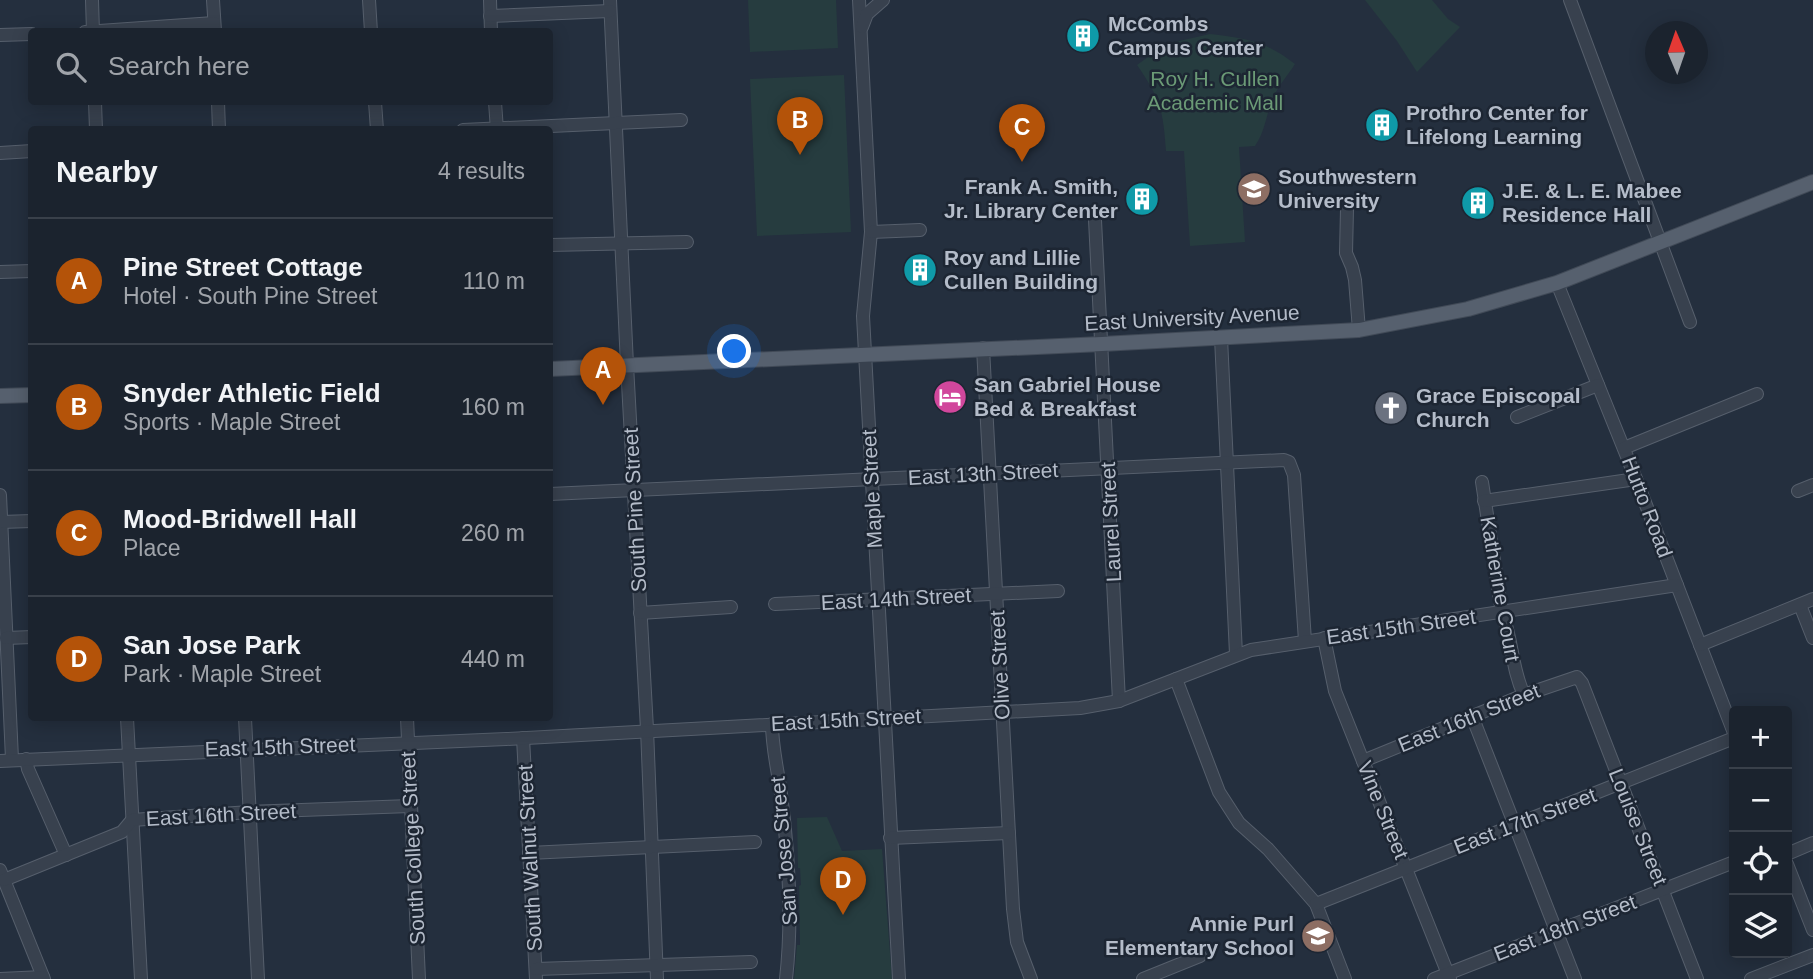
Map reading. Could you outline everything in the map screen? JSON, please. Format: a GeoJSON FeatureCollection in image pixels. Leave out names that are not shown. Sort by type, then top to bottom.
{"type":"FeatureCollection","features":[{"type":"Feature","properties":{"kind":"main road","name":"East University Avenue"},"geometry":{"type":"LineString","coordinates":[[553,369],[1359,330],[1468,309],[1557,283],[1813,182]]}},
{"type":"Feature","properties":{"kind":"main road"},"geometry":{"type":"LineString","coordinates":[[0,397],[28,395]]}},
{"type":"Feature","properties":{"kind":"street"},"geometry":{"type":"LineString","coordinates":[[92,0],[93,28]]}},
{"type":"Feature","properties":{"kind":"street"},"geometry":{"type":"LineString","coordinates":[[184,28],[215,27],[214,0]]}},
{"type":"Feature","properties":{"kind":"street"},"geometry":{"type":"LineString","coordinates":[[369,0],[371,28]]}},
{"type":"Feature","properties":{"kind":"street"},"geometry":{"type":"LineString","coordinates":[[490,0],[491,28]]}},
{"type":"Feature","properties":{"kind":"street","name":"Maple Street"},"geometry":{"type":"LineString","coordinates":[[859,0],[871,232],[863,316],[899,979]]}},
{"type":"Feature","properties":{"kind":"street"},"geometry":{"type":"LineString","coordinates":[[860,31],[867,14],[883,0]]}},
{"type":"Feature","properties":{"kind":"street"},"geometry":{"type":"LineString","coordinates":[[1570,0],[1690,321]]}},
{"type":"Feature","properties":{"kind":"street"},"geometry":{"type":"LineString","coordinates":[[490,16],[610,5]]}},
{"type":"Feature","properties":{"kind":"street","name":"South Pine Street"},"geometry":{"type":"LineString","coordinates":[[610,5],[657,979]]}},
{"type":"Feature","properties":{"kind":"street"},"geometry":{"type":"LineString","coordinates":[[0,35],[28,34]]}},
{"type":"Feature","properties":{"kind":"street"},"geometry":{"type":"LineString","coordinates":[[95,105],[96,126]]}},
{"type":"Feature","properties":{"kind":"street"},"geometry":{"type":"LineString","coordinates":[[218,105],[219,126]]}},
{"type":"Feature","properties":{"kind":"street"},"geometry":{"type":"LineString","coordinates":[[375,105],[377,126]]}},
{"type":"Feature","properties":{"kind":"street"},"geometry":{"type":"LineString","coordinates":[[495,105],[497,126]]}},
{"type":"Feature","properties":{"kind":"street"},"geometry":{"type":"LineString","coordinates":[[548,126],[681,120]]}},
{"type":"Feature","properties":{"kind":"street"},"geometry":{"type":"LineString","coordinates":[[0,153],[28,151]]}},
{"type":"Feature","properties":{"kind":"street"},"geometry":{"type":"LineString","coordinates":[[1348,209],[1346,253],[1355,280],[1359,330]]}},
{"type":"Feature","properties":{"kind":"street","name":"Laurel Street"},"geometry":{"type":"LineString","coordinates":[[1095,220],[1119,701]]}},
{"type":"Feature","properties":{"kind":"street"},"geometry":{"type":"LineString","coordinates":[[871,232],[920,230]]}},
{"type":"Feature","properties":{"kind":"street"},"geometry":{"type":"LineString","coordinates":[[553,245],[687,242]]}},
{"type":"Feature","properties":{"kind":"street"},"geometry":{"type":"LineString","coordinates":[[0,272],[28,271]]}},
{"type":"Feature","properties":{"kind":"street","name":"Hutto Road"},"geometry":{"type":"LineString","coordinates":[[1557,283],[1729,720]]}},
{"type":"Feature","properties":{"kind":"street"},"geometry":{"type":"LineString","coordinates":[[1221,338],[1236,654]]}},
{"type":"Feature","properties":{"kind":"street","name":"Olive Street"},"geometry":{"type":"LineString","coordinates":[[983,348],[1015,932],[1031,979]]}},
{"type":"Feature","properties":{"kind":"street"},"geometry":{"type":"LineString","coordinates":[[1517,417],[1598,385]]}},
{"type":"Feature","properties":{"kind":"street"},"geometry":{"type":"LineString","coordinates":[[1624,448],[1756,394]]}},
{"type":"Feature","properties":{"kind":"street","name":"East 13th Street"},"geometry":{"type":"LineString","coordinates":[[553,494],[1276,459],[1289,463],[1294,475],[1305,641]]}},
{"type":"Feature","properties":{"kind":"street"},"geometry":{"type":"LineString","coordinates":[[1484,501],[1636,479]]}},
{"type":"Feature","properties":{"kind":"street","name":"Katherine Court"},"geometry":{"type":"LineString","coordinates":[[1482,482],[1502,613],[1509,631],[1515,675],[1524,695]]}},
{"type":"Feature","properties":{"kind":"street"},"geometry":{"type":"LineString","coordinates":[[1798,491],[1813,485]]}},
{"type":"Feature","properties":{"kind":"street"},"geometry":{"type":"LineString","coordinates":[[0,495],[6,638],[6,760]]}},
{"type":"Feature","properties":{"kind":"street"},"geometry":{"type":"LineString","coordinates":[[1,522],[28,521]]}},
{"type":"Feature","properties":{"kind":"street","name":"East 15th Street"},"geometry":{"type":"LineString","coordinates":[[6,760],[523,738],[1080,708],[1119,701],[1236,654],[1324,638],[1677,585]]}},
{"type":"Feature","properties":{"kind":"street","name":"East 14th Street"},"geometry":{"type":"LineString","coordinates":[[775,604],[1058,591]]}},
{"type":"Feature","properties":{"kind":"street"},"geometry":{"type":"LineString","coordinates":[[1700,645],[1813,599]]}},
{"type":"Feature","properties":{"kind":"street"},"geometry":{"type":"LineString","coordinates":[[1800,605],[1813,638]]}},
{"type":"Feature","properties":{"kind":"street"},"geometry":{"type":"LineString","coordinates":[[640,613],[731,607]]}},
{"type":"Feature","properties":{"kind":"street"},"geometry":{"type":"LineString","coordinates":[[6,638],[28,637]]}},
{"type":"Feature","properties":{"kind":"street","name":"Vine Street"},"geometry":{"type":"LineString","coordinates":[[1324,638],[1335,691],[1449,976]]}},
{"type":"Feature","properties":{"kind":"street","name":"East 16th Street"},"geometry":{"type":"LineString","coordinates":[[1363,761],[1524,695],[1577,677]]}},
{"type":"Feature","properties":{"kind":"street","name":"Louise Street"},"geometry":{"type":"LineString","coordinates":[[1577,677],[1583,683],[1697,979]]}},
{"type":"Feature","properties":{"kind":"street"},"geometry":{"type":"LineString","coordinates":[[1176,678],[1219,792],[1239,823],[1268,849],[1316,904],[1345,979]]}},
{"type":"Feature","properties":{"kind":"street"},"geometry":{"type":"LineString","coordinates":[[1472,716],[1574,979]]}},
{"type":"Feature","properties":{"kind":"street"},"geometry":{"type":"LineString","coordinates":[[127,721],[141,979]]}},
{"type":"Feature","properties":{"kind":"street"},"geometry":{"type":"LineString","coordinates":[[245,721],[258,979]]}},
{"type":"Feature","properties":{"kind":"street","name":"South College Street"},"geometry":{"type":"LineString","coordinates":[[407,721],[419,979]]}},
{"type":"Feature","properties":{"kind":"street","name":"San Jose Street"},"geometry":{"type":"LineString","coordinates":[[772,724],[790,890],[791,937],[786,979]]}},
{"type":"Feature","properties":{"kind":"street","name":"South Walnut Street"},"geometry":{"type":"LineString","coordinates":[[523,738],[536,974]]}},
{"type":"Feature","properties":{"kind":"street","name":"East 17th Street"},"geometry":{"type":"LineString","coordinates":[[1316,904],[1729,740]]}},
{"type":"Feature","properties":{"kind":"street"},"geometry":{"type":"LineString","coordinates":[[26,759],[66,855]]}},
{"type":"Feature","properties":{"kind":"street","name":"East 16th Street"},"geometry":{"type":"LineString","coordinates":[[2,875],[66,855],[122,832],[132,820],[410,806]]}},
{"type":"Feature","properties":{"kind":"street"},"geometry":{"type":"LineString","coordinates":[[890,838],[1009,833]]}},
{"type":"Feature","properties":{"kind":"street"},"geometry":{"type":"LineString","coordinates":[[529,853],[755,842]]}},
{"type":"Feature","properties":{"kind":"street"},"geometry":{"type":"LineString","coordinates":[[1792,852],[1813,843]]}},
{"type":"Feature","properties":{"kind":"street","name":"East 18th Street"},"geometry":{"type":"LineString","coordinates":[[1434,979],[1449,976],[1556,930],[1729,864]]}},
{"type":"Feature","properties":{"kind":"street"},"geometry":{"type":"LineString","coordinates":[[0,979],[43,978],[2,875]]}},
{"type":"Feature","properties":{"kind":"street"},"geometry":{"type":"LineString","coordinates":[[1792,877],[1813,930]]}},
{"type":"Feature","properties":{"kind":"street"},"geometry":{"type":"LineString","coordinates":[[1751,979],[1813,955]]}},
{"type":"Feature","properties":{"kind":"street"},"geometry":{"type":"LineString","coordinates":[[1143,979],[1200,956]]}},
{"type":"Feature","properties":{"kind":"street"},"geometry":{"type":"LineString","coordinates":[[536,974],[656,965],[751,962]]}},
{"type":"Feature","properties":{"kind":"green space"},"geometry":{"type":"Polygon","coordinates":[[[748,0],[836,0],[838,48],[750,52],[748,0]]]}},
{"type":"Feature","properties":{"kind":"green space"},"geometry":{"type":"Polygon","coordinates":[[[1365,0],[1432,0],[1448,19],[1460,27],[1417,72],[1365,0]]]}},
{"type":"Feature","properties":{"kind":"green space","name":"Roy H. Cullen Academic Mall"},"geometry":{"type":"Polygon","coordinates":[[[1210,34],[1265,45],[1295,64],[1275,94],[1255,146],[1239,147],[1245,242],[1190,246],[1184,151],[1166,151],[1159,106],[1137,65],[1166,44],[1210,34]]]}},
{"type":"Feature","properties":{"kind":"green space"},"geometry":{"type":"Polygon","coordinates":[[[844,75],[851,232],[757,236],[750,79],[844,75]]]}},
{"type":"Feature","properties":{"kind":"green space"},"geometry":{"type":"Polygon","coordinates":[[[827,817],[842,851],[882,849],[892,979],[794,979],[797,945],[800,945],[801,885],[797,818],[827,817]]]}},
{"type":"Feature","properties":{"kind":"place","name":"McCombs Campus Center"},"geometry":{"type":"Point","coordinates":[1083,36]}},
{"type":"Feature","properties":{"kind":"place","name":"Prothro Center for Lifelong Learning"},"geometry":{"type":"Point","coordinates":[1382,125]}},
{"type":"Feature","properties":{"kind":"place","name":"Snyder Athletic Field"},"geometry":{"type":"Point","coordinates":[800,155]}},
{"type":"Feature","properties":{"kind":"place","name":"Mood-Bridwell Hall"},"geometry":{"type":"Point","coordinates":[1022,162]}},
{"type":"Feature","properties":{"kind":"place","name":"Southwestern University"},"geometry":{"type":"Point","coordinates":[1254,189]}},
{"type":"Feature","properties":{"kind":"place","name":"Frank A. Smith, Jr. Library Center"},"geometry":{"type":"Point","coordinates":[1142,199]}},
{"type":"Feature","properties":{"kind":"place","name":"J.E. & L. E. Mabee Residence Hall"},"geometry":{"type":"Point","coordinates":[1478,203]}},
{"type":"Feature","properties":{"kind":"place","name":"Roy and Lillie Cullen Building"},"geometry":{"type":"Point","coordinates":[920,270]}},
{"type":"Feature","properties":{"kind":"place","name":"San Gabriel House Bed & Breakfast"},"geometry":{"type":"Point","coordinates":[950,397]}},
{"type":"Feature","properties":{"kind":"place","name":"Pine Street Cottage"},"geometry":{"type":"Point","coordinates":[603,405]}},
{"type":"Feature","properties":{"kind":"place","name":"Grace Episcopal Church"},"geometry":{"type":"Point","coordinates":[1391,408]}},
{"type":"Feature","properties":{"kind":"place","name":"San Jose Park"},"geometry":{"type":"Point","coordinates":[843,915]}},
{"type":"Feature","properties":{"kind":"place","name":"Annie Purl Elementary School"},"geometry":{"type":"Point","coordinates":[1318,936]}}]}
